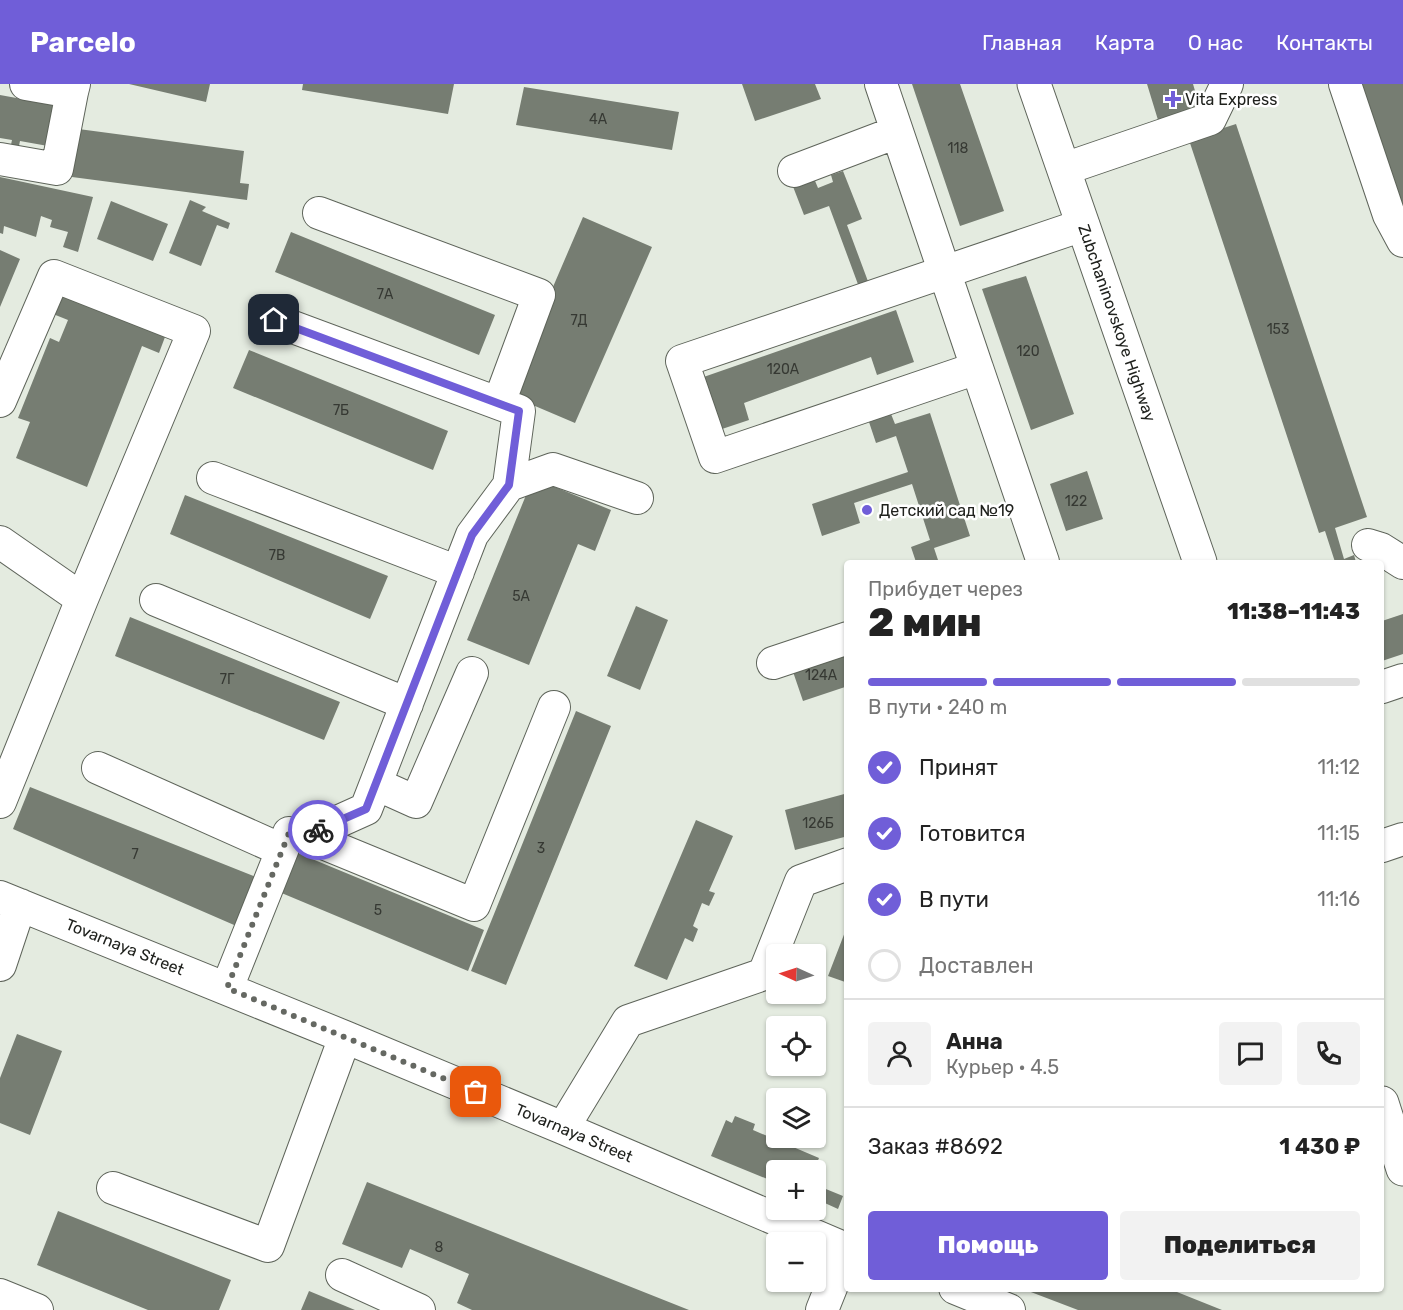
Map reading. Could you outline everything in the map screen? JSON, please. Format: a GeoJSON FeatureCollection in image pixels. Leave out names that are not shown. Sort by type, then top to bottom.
{"type":"FeatureCollection","features":[{"type":"Feature","properties":{"kind":"main road","name":"Zubchaninovskoye Highway"},"geometry":{"type":"LineString","coordinates":[[1034,84],[1199,560]]}},
{"type":"Feature","properties":{"kind":"main road"},"geometry":{"type":"LineString","coordinates":[[1384,1108],[1403,1169]]}},
{"type":"Feature","properties":{"kind":"street"},"geometry":{"type":"LineString","coordinates":[[0,159],[57,169],[73,88],[26,84]]}},
{"type":"Feature","properties":{"kind":"street"},"geometry":{"type":"LineString","coordinates":[[881,84],[1042,560]]}},
{"type":"Feature","properties":{"kind":"street"},"geometry":{"type":"LineString","coordinates":[[1064,169],[1210,119],[1227,84]]}},
{"type":"Feature","properties":{"kind":"street"},"geometry":{"type":"LineString","coordinates":[[1345,84],[1389,215],[1403,241]]}},
{"type":"Feature","properties":{"kind":"street"},"geometry":{"type":"LineString","coordinates":[[794,171],[897,132]]}},
{"type":"Feature","properties":{"kind":"street"},"geometry":{"type":"LineString","coordinates":[[319,213],[539,295],[499,403]]}},
{"type":"Feature","properties":{"kind":"street"},"geometry":{"type":"LineString","coordinates":[[977,368],[715,457],[682,361],[1083,225]]}},
{"type":"Feature","properties":{"kind":"street"},"geometry":{"type":"LineString","coordinates":[[0,401],[54,276],[194,331],[0,802]]}},
{"type":"Feature","properties":{"kind":"street"},"geometry":{"type":"LineString","coordinates":[[227,988],[294,843],[366,809],[472,535],[509,485],[519,411],[274,320]]}},
{"type":"Feature","properties":{"kind":"street"},"geometry":{"type":"LineString","coordinates":[[509,485],[553,469],[637,498]]}},
{"type":"Feature","properties":{"kind":"street"},"geometry":{"type":"LineString","coordinates":[[213,477],[458,572]]}},
{"type":"Feature","properties":{"kind":"street"},"geometry":{"type":"LineString","coordinates":[[0,542],[82,599]]}},
{"type":"Feature","properties":{"kind":"street"},"geometry":{"type":"LineString","coordinates":[[1368,545],[1381,549],[1403,563]]}},
{"type":"Feature","properties":{"kind":"street"},"geometry":{"type":"LineString","coordinates":[[156,600],[407,704]]}},
{"type":"Feature","properties":{"kind":"street"},"geometry":{"type":"LineString","coordinates":[[773,663],[844,639]]}},
{"type":"Feature","properties":{"kind":"street"},"geometry":{"type":"LineString","coordinates":[[376,784],[416,802],[472,673]]}},
{"type":"Feature","properties":{"kind":"street"},"geometry":{"type":"LineString","coordinates":[[1384,686],[1403,680]]}},
{"type":"Feature","properties":{"kind":"street"},"geometry":{"type":"LineString","coordinates":[[98,768],[294,843],[474,905],[554,707]]}},
{"type":"Feature","properties":{"kind":"street"},"geometry":{"type":"LineString","coordinates":[[1384,845],[1403,839]]}},
{"type":"Feature","properties":{"kind":"street"},"geometry":{"type":"LineString","coordinates":[[563,1128],[628,1022],[764,974],[801,881],[844,865]]}},
{"type":"Feature","properties":{"kind":"street"},"geometry":{"type":"LineString","coordinates":[[0,965],[10,901]]}},
{"type":"Feature","properties":{"kind":"street","name":"Tovarnaya Street"},"geometry":{"type":"LineString","coordinates":[[10,901],[345,1037],[844,1249]]}},
{"type":"Feature","properties":{"kind":"street"},"geometry":{"type":"LineString","coordinates":[[112,1188],[268,1246],[345,1037]]}},
{"type":"Feature","properties":{"kind":"street"},"geometry":{"type":"LineString","coordinates":[[822,1310],[844,1257]]}},
{"type":"Feature","properties":{"kind":"street"},"geometry":{"type":"LineString","coordinates":[[342,1275],[419,1310]]}},
{"type":"Feature","properties":{"kind":"street"},"geometry":{"type":"LineString","coordinates":[[968,1292],[1009,1310]]}},
{"type":"Feature","properties":{"kind":"street"},"geometry":{"type":"LineString","coordinates":[[0,1295],[37,1310]]}},
{"type":"Feature","properties":{"kind":"building"},"geometry":{"type":"Polygon","coordinates":[[[129,84],[210,84],[206,102],[129,84]]]}},
{"type":"Feature","properties":{"kind":"building"},"geometry":{"type":"Polygon","coordinates":[[[303,84],[454,84],[448,114],[302,90],[303,84]]]}},
{"type":"Feature","properties":{"kind":"building"},"geometry":{"type":"Polygon","coordinates":[[[742,84],[815,84],[821,99],[755,121],[742,84]]]}},
{"type":"Feature","properties":{"kind":"building"},"geometry":{"type":"Polygon","coordinates":[[[912,84],[960,84],[1004,211],[960,226],[912,84]]]}},
{"type":"Feature","properties":{"kind":"building"},"geometry":{"type":"Polygon","coordinates":[[[1147,84],[1193,84],[1205,134],[1236,124],[1367,517],[1335,528],[1344,559],[1354,555],[1355,560],[1334,560],[1325,531],[1319,533],[1189,140],[1158,120],[1147,84]]]}},
{"type":"Feature","properties":{"kind":"building"},"geometry":{"type":"Polygon","coordinates":[[[1356,84],[1403,84],[1403,222],[1356,84]]]}},
{"type":"Feature","properties":{"kind":"building"},"geometry":{"type":"Polygon","coordinates":[[[524,87],[679,112],[672,150],[516,125],[524,87]]]}},
{"type":"Feature","properties":{"kind":"building"},"geometry":{"type":"Polygon","coordinates":[[[0,95],[55,105],[48,146],[20,141],[17,155],[9,154],[12,140],[0,138],[0,95]]]}},
{"type":"Feature","properties":{"kind":"building"},"geometry":{"type":"Polygon","coordinates":[[[71,128],[244,151],[240,183],[249,184],[247,200],[72,177],[75,150],[71,128]]]}},
{"type":"Feature","properties":{"kind":"building"},"geometry":{"type":"Polygon","coordinates":[[[843,171],[862,219],[847,225],[869,284],[859,287],[829,206],[804,215],[792,184],[813,176],[818,188],[833,182],[831,175],[843,171]]]}},
{"type":"Feature","properties":{"kind":"building"},"geometry":{"type":"Polygon","coordinates":[[[0,177],[93,197],[78,252],[63,247],[68,232],[50,227],[52,220],[41,216],[36,237],[4,226],[3,234],[0,233],[0,177]]]}},
{"type":"Feature","properties":{"kind":"building"},"geometry":{"type":"Polygon","coordinates":[[[190,200],[206,207],[202,211],[230,223],[228,229],[217,225],[201,266],[169,253],[190,200]]]}},
{"type":"Feature","properties":{"kind":"building"},"geometry":{"type":"Polygon","coordinates":[[[111,201],[168,224],[153,261],[97,239],[111,201]]]}},
{"type":"Feature","properties":{"kind":"building"},"geometry":{"type":"Polygon","coordinates":[[[583,217],[652,247],[575,423],[507,394],[583,217]]]}},
{"type":"Feature","properties":{"kind":"building"},"geometry":{"type":"Polygon","coordinates":[[[291,232],[495,315],[479,355],[275,272],[291,232]]]}},
{"type":"Feature","properties":{"kind":"building"},"geometry":{"type":"Polygon","coordinates":[[[0,250],[20,259],[0,307],[0,250]]]}},
{"type":"Feature","properties":{"kind":"building"},"geometry":{"type":"Polygon","coordinates":[[[1026,276],[1074,414],[1031,430],[982,289],[1026,276]]]}},
{"type":"Feature","properties":{"kind":"building"},"geometry":{"type":"Polygon","coordinates":[[[61,295],[165,337],[159,353],[142,346],[87,487],[16,458],[30,422],[18,418],[50,338],[59,342],[68,320],[53,314],[61,295]]]}},
{"type":"Feature","properties":{"kind":"building"},"geometry":{"type":"Polygon","coordinates":[[[896,310],[914,362],[877,375],[871,357],[744,403],[749,420],[713,432],[695,380],[896,310]]]}},
{"type":"Feature","properties":{"kind":"building"},"geometry":{"type":"Polygon","coordinates":[[[249,350],[448,431],[433,470],[233,388],[249,350]]]}},
{"type":"Feature","properties":{"kind":"building"},"geometry":{"type":"Polygon","coordinates":[[[930,413],[970,536],[934,548],[938,560],[915,560],[911,547],[930,540],[912,484],[854,503],[860,523],[822,536],[812,504],[908,472],[896,436],[876,443],[869,422],[891,414],[895,424],[930,413]]]}},
{"type":"Feature","properties":{"kind":"building"},"geometry":{"type":"Polygon","coordinates":[[[1087,471],[1103,519],[1066,531],[1050,484],[1087,471]]]}},
{"type":"Feature","properties":{"kind":"building"},"geometry":{"type":"Polygon","coordinates":[[[533,478],[611,510],[595,551],[578,544],[529,665],[467,640],[533,478]]]}},
{"type":"Feature","properties":{"kind":"building"},"geometry":{"type":"Polygon","coordinates":[[[185,495],[388,576],[370,619],[170,534],[185,495]]]}},
{"type":"Feature","properties":{"kind":"building"},"geometry":{"type":"Polygon","coordinates":[[[636,606],[668,620],[640,690],[607,676],[636,606]]]}},
{"type":"Feature","properties":{"kind":"building"},"geometry":{"type":"Polygon","coordinates":[[[1403,614],[1403,654],[1384,660],[1384,620],[1403,614]]]}},
{"type":"Feature","properties":{"kind":"building"},"geometry":{"type":"Polygon","coordinates":[[[130,617],[340,702],[324,740],[115,656],[130,617]]]}},
{"type":"Feature","properties":{"kind":"building"},"geometry":{"type":"Polygon","coordinates":[[[844,644],[844,687],[803,701],[790,663],[844,644]]]}},
{"type":"Feature","properties":{"kind":"building"},"geometry":{"type":"Polygon","coordinates":[[[576,711],[611,726],[506,985],[471,971],[576,711]]]}},
{"type":"Feature","properties":{"kind":"building"},"geometry":{"type":"Polygon","coordinates":[[[30,787],[261,879],[241,928],[13,829],[30,787]]]}},
{"type":"Feature","properties":{"kind":"building"},"geometry":{"type":"Polygon","coordinates":[[[844,794],[844,837],[795,850],[785,810],[844,794]]]}},
{"type":"Feature","properties":{"kind":"building"},"geometry":{"type":"Polygon","coordinates":[[[696,820],[733,836],[709,891],[715,893],[709,906],[702,903],[693,926],[698,929],[693,942],[685,938],[667,980],[634,966],[696,820]]]}},
{"type":"Feature","properties":{"kind":"building"},"geometry":{"type":"Polygon","coordinates":[[[288,849],[484,930],[468,971],[272,889],[288,849]]]}},
{"type":"Feature","properties":{"kind":"building"},"geometry":{"type":"Polygon","coordinates":[[[844,935],[844,982],[828,976],[844,935]]]}},
{"type":"Feature","properties":{"kind":"building"},"geometry":{"type":"Polygon","coordinates":[[[17,1034],[62,1051],[30,1135],[0,1123],[0,1078],[17,1034]]]}},
{"type":"Feature","properties":{"kind":"building"},"geometry":{"type":"Polygon","coordinates":[[[735,1116],[755,1124],[753,1130],[766,1136],[766,1148],[795,1148],[819,1158],[818,1160],[766,1160],[766,1178],[711,1156],[726,1120],[732,1123],[735,1116]]]}},
{"type":"Feature","properties":{"kind":"building"},"geometry":{"type":"Polygon","coordinates":[[[367,1182],[689,1310],[472,1310],[457,1303],[469,1274],[410,1249],[402,1268],[342,1244],[367,1182]]]}},
{"type":"Feature","properties":{"kind":"building"},"geometry":{"type":"Polygon","coordinates":[[[826,1189],[843,1196],[838,1209],[826,1204],[826,1189]]]}},
{"type":"Feature","properties":{"kind":"building"},"geometry":{"type":"Polygon","coordinates":[[[58,1211],[231,1280],[219,1310],[148,1310],[37,1265],[58,1211]]]}},
{"type":"Feature","properties":{"kind":"building"},"geometry":{"type":"Polygon","coordinates":[[[309,1291],[355,1310],[301,1310],[309,1291]]]}},
{"type":"Feature","properties":{"kind":"building"},"geometry":{"type":"Polygon","coordinates":[[[1031,1292],[1177,1292],[1222,1310],[1078,1310],[1031,1292]]]}},
{"type":"Feature","properties":{"kind":"way so far"},"geometry":{"type":"LineString","coordinates":[[318,830],[306,836],[289,833],[227,988],[476,1092]]}},
{"type":"Feature","properties":{"kind":"place","name":"Vita Express"},"geometry":{"type":"Point","coordinates":[1173,99]}},
{"type":"Feature","properties":{"kind":"place","name":"Детский сад №19"},"geometry":{"type":"Point","coordinates":[867,510]}},
{"type":"Feature","properties":{"kind":"route"},"geometry":{"type":"LineString","coordinates":[[274,320],[519,411],[509,485],[472,535],[366,809],[318,830]]}}]}
